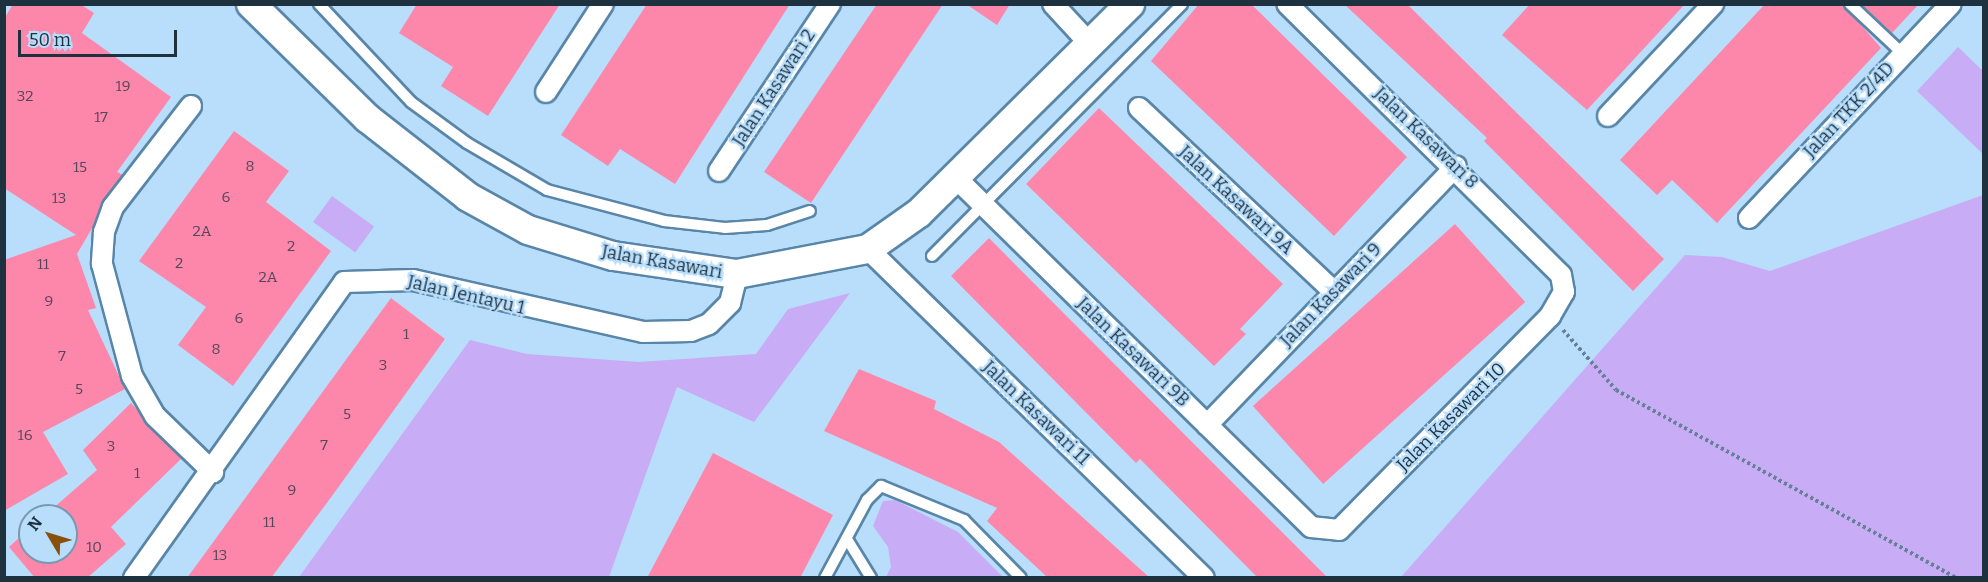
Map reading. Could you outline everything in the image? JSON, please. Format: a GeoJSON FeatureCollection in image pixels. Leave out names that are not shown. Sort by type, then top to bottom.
{"type":"FeatureCollection","features":[{"type":"Feature","properties":{"kind":"street","name":"Jalan Kasawari"},"geometry":{"type":"LineString","coordinates":[[251,4],[420,165],[478,203],[528,230],[613,256],[737,274],[868,249],[956,178],[1130,4]]}},
{"type":"Feature","properties":{"kind":"street"},"geometry":{"type":"LineString","coordinates":[[546,92],[603,4]]}},
{"type":"Feature","properties":{"kind":"street","name":"Jalan Kasawari 2"},"geometry":{"type":"LineString","coordinates":[[719,171],[830,4]]}},
{"type":"Feature","properties":{"kind":"street","name":"Jalan Kasawari 8"},"geometry":{"type":"LineString","coordinates":[[1287,4],[1456,166],[1561,274]]}},
{"type":"Feature","properties":{"kind":"street"},"geometry":{"type":"LineString","coordinates":[[1608,116],[1713,4]]}},
{"type":"Feature","properties":{"kind":"street","name":"Jalan TKK 2/4D"},"geometry":{"type":"LineString","coordinates":[[1749,218],[1902,53],[1951,4]]}},
{"type":"Feature","properties":{"kind":"street"},"geometry":{"type":"LineString","coordinates":[[1060,7],[1091,45]]}},
{"type":"Feature","properties":{"kind":"street"},"geometry":{"type":"LineString","coordinates":[[191,106],[113,207],[104,232],[102,264],[132,376],[155,416],[213,472]]}},
{"type":"Feature","properties":{"kind":"street","name":"Jalan Kasawari 9A"},"geometry":{"type":"LineString","coordinates":[[1139,108],[1333,291]]}},
{"type":"Feature","properties":{"kind":"street","name":"Jalan Kasawari 9"},"geometry":{"type":"LineString","coordinates":[[1207,425],[1333,291],[1456,166]]}},
{"type":"Feature","properties":{"kind":"street","name":"Jalan Kasawari 9B"},"geometry":{"type":"LineString","coordinates":[[956,178],[1311,527]]}},
{"type":"Feature","properties":{"kind":"street","name":"Jalan Kasawari 11"},"geometry":{"type":"LineString","coordinates":[[868,249],[1204,578]]}},
{"type":"Feature","properties":{"kind":"street","name":"Jalan Jentayu 1"},"geometry":{"type":"LineString","coordinates":[[134,578],[213,472],[344,282],[413,280],[643,332],[691,331],[709,324],[730,303],[737,274]]}},
{"type":"Feature","properties":{"kind":"street","name":"Jalan Kasawari 10"},"geometry":{"type":"LineString","coordinates":[[1311,527],[1339,530],[1550,316],[1564,292],[1561,274]]}},
{"type":"Feature","properties":{"kind":"lane"},"geometry":{"type":"LineString","coordinates":[[319,4],[411,102],[467,143],[547,190],[664,221],[725,228],[767,225],[810,211]]}},
{"type":"Feature","properties":{"kind":"lane"},"geometry":{"type":"LineString","coordinates":[[933,256],[1182,4]]}},
{"type":"Feature","properties":{"kind":"lane"},"geometry":{"type":"LineString","coordinates":[[1850,4],[1902,53]]}},
{"type":"Feature","properties":{"kind":"lane"},"geometry":{"type":"LineString","coordinates":[[825,578],[867,500],[881,486],[964,520],[1021,578]]}},
{"type":"Feature","properties":{"kind":"lane"},"geometry":{"type":"LineString","coordinates":[[847,539],[872,578]]}},
{"type":"Feature","properties":{"kind":"path"},"geometry":{"type":"LineString","coordinates":[[1550,316],[1616,390],[1957,578]]}},
{"type":"Feature","properties":{"kind":"shaded area"},"geometry":{"type":"Polygon","coordinates":[[[1958,47],[1983,71],[1983,154],[1917,91],[1958,47]]]}},
{"type":"Feature","properties":{"kind":"shaded area"},"geometry":{"type":"Polygon","coordinates":[[[1983,195],[1983,577],[1401,577],[1685,255],[1722,257],[1770,271],[1983,195]]]}},
{"type":"Feature","properties":{"kind":"shaded area"},"geometry":{"type":"Polygon","coordinates":[[[332,196],[374,227],[355,252],[313,222],[332,196]]]}},
{"type":"Feature","properties":{"kind":"shaded area"},"geometry":{"type":"Polygon","coordinates":[[[850,293],[754,422],[677,387],[609,577],[299,577],[470,340],[527,354],[639,362],[756,354],[788,309],[850,293]]]}},
{"type":"Feature","properties":{"kind":"shaded area"},"geometry":{"type":"Polygon","coordinates":[[[895,500],[958,532],[1003,577],[886,577],[891,567],[888,547],[873,526],[883,501],[895,500]]]}},
{"type":"Feature","properties":{"kind":"building"},"geometry":{"type":"Polygon","coordinates":[[[13,4],[80,4],[94,13],[82,33],[171,97],[117,172],[123,175],[77,254],[96,308],[88,310],[125,389],[43,432],[68,474],[4,511],[4,260],[76,235],[4,188],[4,19],[13,4]]]}},
{"type":"Feature","properties":{"kind":"building"},"geometry":{"type":"Polygon","coordinates":[[[417,4],[560,4],[488,116],[441,86],[453,67],[399,33],[417,4]]]}},
{"type":"Feature","properties":{"kind":"building"},"geometry":{"type":"Polygon","coordinates":[[[647,4],[790,4],[675,184],[620,149],[608,166],[561,135],[647,4]]]}},
{"type":"Feature","properties":{"kind":"building"},"geometry":{"type":"Polygon","coordinates":[[[877,4],[943,4],[811,203],[764,172],[877,4]]]}},
{"type":"Feature","properties":{"kind":"building"},"geometry":{"type":"Polygon","coordinates":[[[966,4],[1010,4],[997,25],[966,4]]]}},
{"type":"Feature","properties":{"kind":"building"},"geometry":{"type":"Polygon","coordinates":[[[1199,4],[1251,4],[1407,157],[1334,236],[1151,61],[1199,4]]]}},
{"type":"Feature","properties":{"kind":"building"},"geometry":{"type":"Polygon","coordinates":[[[1344,4],[1407,4],[1664,259],[1633,291],[1484,141],[1487,138],[1344,4]]]}},
{"type":"Feature","properties":{"kind":"building"},"geometry":{"type":"Polygon","coordinates":[[[1530,4],[1685,4],[1587,110],[1502,35],[1530,4]]]}},
{"type":"Feature","properties":{"kind":"building"},"geometry":{"type":"Polygon","coordinates":[[[1765,4],[1843,4],[1881,48],[1717,223],[1672,180],[1657,195],[1620,160],[1765,4]]]}},
{"type":"Feature","properties":{"kind":"building"},"geometry":{"type":"Polygon","coordinates":[[[1861,4],[1919,4],[1892,33],[1861,4]]]}},
{"type":"Feature","properties":{"kind":"building"},"geometry":{"type":"Polygon","coordinates":[[[1099,108],[1283,284],[1240,329],[1246,334],[1214,366],[1026,184],[1099,108]]]}},
{"type":"Feature","properties":{"kind":"building"},"geometry":{"type":"Polygon","coordinates":[[[234,131],[289,171],[266,202],[331,251],[233,386],[178,345],[206,307],[139,261],[234,131]]]}},
{"type":"Feature","properties":{"kind":"building"},"geometry":{"type":"Polygon","coordinates":[[[1455,224],[1525,302],[1323,484],[1253,406],[1455,224]]]}},
{"type":"Feature","properties":{"kind":"building"},"geometry":{"type":"Polygon","coordinates":[[[989,238],[1328,578],[1258,578],[1140,459],[1136,463],[951,276],[989,238]]]}},
{"type":"Feature","properties":{"kind":"building"},"geometry":{"type":"Polygon","coordinates":[[[391,298],[445,339],[332,496],[271,578],[187,578],[391,298]]]}},
{"type":"Feature","properties":{"kind":"building"},"geometry":{"type":"Polygon","coordinates":[[[859,369],[936,401],[934,409],[999,442],[1150,578],[1048,578],[987,521],[997,508],[824,431],[859,369]]]}},
{"type":"Feature","properties":{"kind":"building"},"geometry":{"type":"Polygon","coordinates":[[[131,403],[182,458],[111,527],[126,544],[87,578],[35,578],[23,564],[78,564],[78,504],[58,504],[97,470],[83,450],[131,403]]]}},
{"type":"Feature","properties":{"kind":"building"},"geometry":{"type":"Polygon","coordinates":[[[713,453],[833,515],[800,578],[647,578],[713,453]]]}},
{"type":"Feature","properties":{"kind":"building"},"geometry":{"type":"Polygon","coordinates":[[[18,539],[18,558],[9,547],[18,539]]]}}]}
